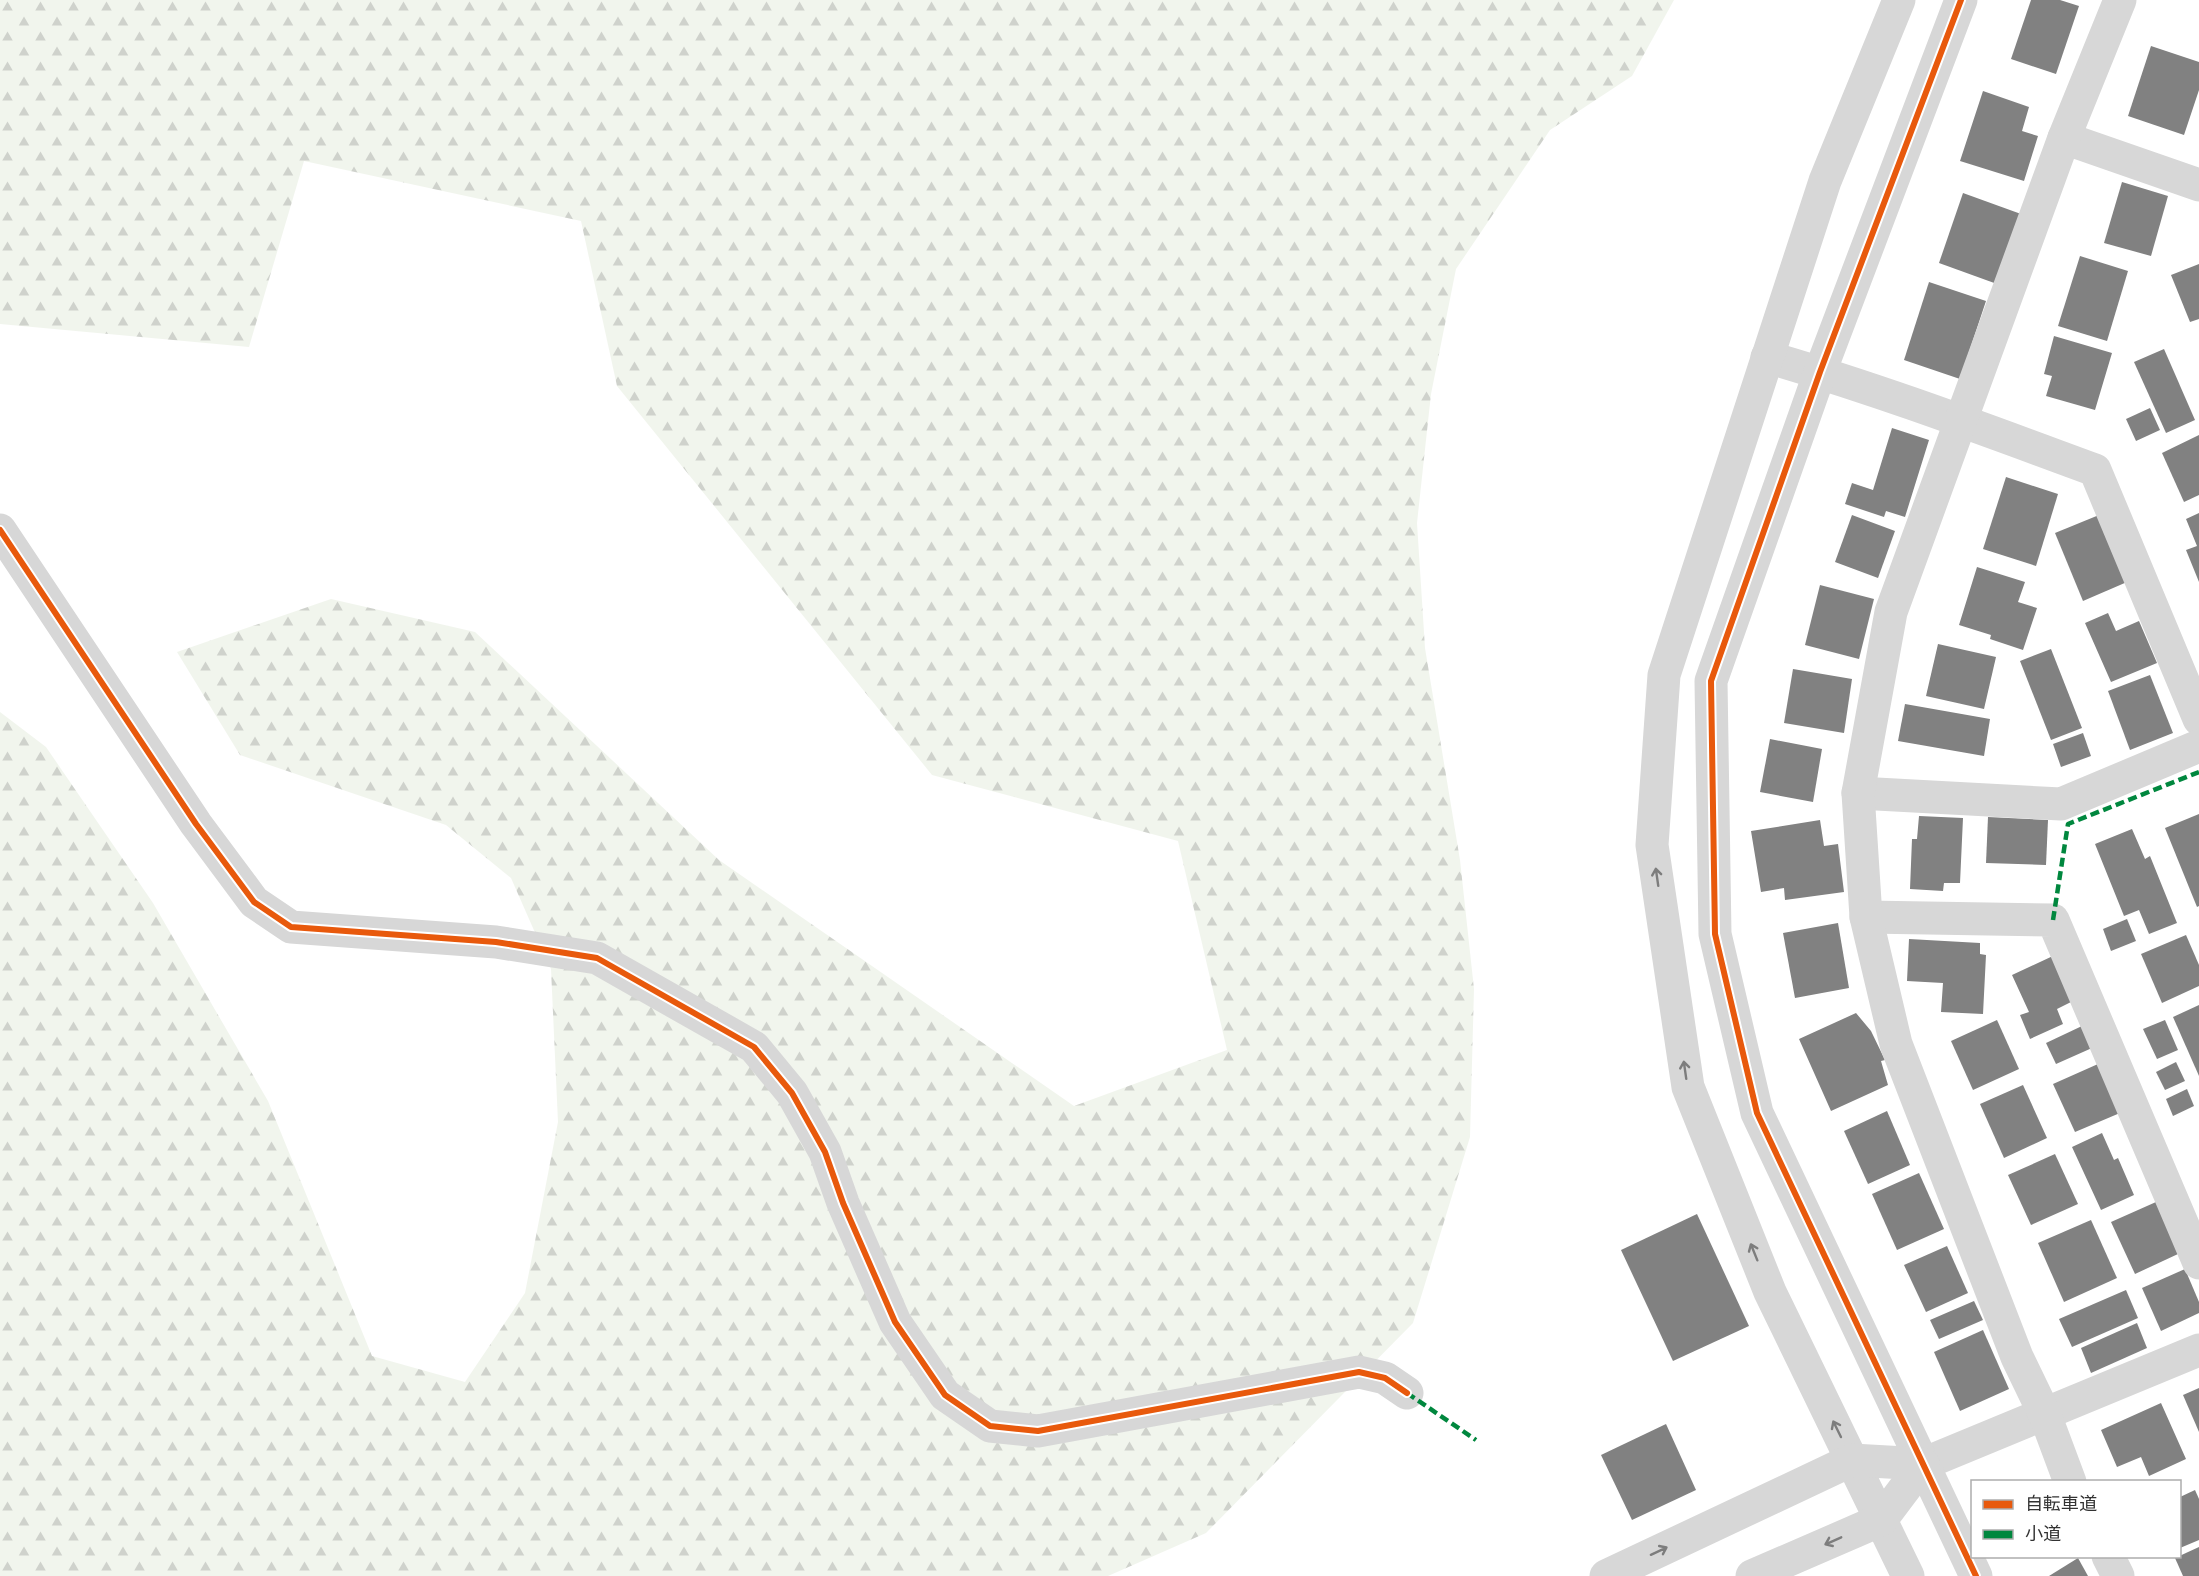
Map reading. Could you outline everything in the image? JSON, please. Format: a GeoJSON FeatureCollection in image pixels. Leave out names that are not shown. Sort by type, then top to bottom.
{"type":"FeatureCollection","features":[{"type":"Feature","properties":{"kind":"street"},"geometry":{"type":"LineString","coordinates":[[1899,0],[1825,181],[1664,675],[1652,845],[1688,1087],[1770,1292],[1908,1576]]}},
{"type":"Feature","properties":{"kind":"street"},"geometry":{"type":"LineString","coordinates":[[1961,0],[1820,372],[1711,681],[1714,934],[1757,1113],[1976,1576]]}},
{"type":"Feature","properties":{"kind":"street"},"geometry":{"type":"LineString","coordinates":[[2069,1480],[2045,1415],[2017,1357],[1896,1044],[1866,917],[1858,793],[1891,612],[2064,138],[2120,0]]}},
{"type":"Feature","properties":{"kind":"street"},"geometry":{"type":"LineString","coordinates":[[2064,138],[2199,185]]}},
{"type":"Feature","properties":{"kind":"street"},"geometry":{"type":"LineString","coordinates":[[1767,357],[1820,372],[2095,470],[2199,718]]}},
{"type":"Feature","properties":{"kind":"street"},"geometry":{"type":"LineString","coordinates":[[0,530],[196,824],[254,902],[291,927],[496,942],[597,958],[754,1047],[792,1093],[825,1152],[843,1203],[895,1322],[945,1395],[990,1426],[1038,1431],[1359,1372],[1385,1378],[1407,1393]]}},
{"type":"Feature","properties":{"kind":"street"},"geometry":{"type":"LineString","coordinates":[[1858,793],[2061,804],[2199,746]]}},
{"type":"Feature","properties":{"kind":"street"},"geometry":{"type":"LineString","coordinates":[[1866,917],[2053,920],[2199,1263]]}},
{"type":"Feature","properties":{"kind":"street"},"geometry":{"type":"LineString","coordinates":[[1606,1576],[1852,1460],[1923,1464],[2199,1350]]}},
{"type":"Feature","properties":{"kind":"street"},"geometry":{"type":"LineString","coordinates":[[1752,1576],[1881,1520],[1923,1464]]}},
{"type":"Feature","properties":{"kind":"street"},"geometry":{"type":"LineString","coordinates":[[2109,1558],[2118,1576]]}},
{"type":"Feature","properties":{"kind":"green space"},"geometry":{"type":"Polygon","coordinates":[[[0,0],[1674,0],[1632,76],[1550,130],[1456,269],[1431,394],[1417,523],[1425,648],[1460,860],[1474,989],[1470,1137],[1413,1323],[1206,1533],[1108,1576],[0,1576],[0,712],[46,747],[153,903],[268,1101],[372,1356],[465,1382],[525,1293],[558,1122],[551,969],[511,878],[446,825],[240,755],[177,652],[331,599],[475,632],[719,860],[1074,1106],[1227,1050],[1178,841],[932,775],[617,386],[581,221],[304,161],[249,347],[0,324],[0,0]]]}},
{"type":"Feature","properties":{"kind":"building"},"geometry":{"type":"Polygon","coordinates":[[[2031,0],[2060,0],[2079,6],[2056,74],[2011,59],[2031,0]]]}},
{"type":"Feature","properties":{"kind":"building"},"geometry":{"type":"Polygon","coordinates":[[[2151,46],[2199,62],[2199,90],[2184,135],[2128,116],[2151,46]]]}},
{"type":"Feature","properties":{"kind":"building"},"geometry":{"type":"Polygon","coordinates":[[[1983,91],[2029,107],[2022,131],[2038,136],[2024,181],[1960,161],[1983,91]]]}},
{"type":"Feature","properties":{"kind":"building"},"geometry":{"type":"Polygon","coordinates":[[[2122,182],[2168,196],[2151,256],[2104,243],[2122,182]]]}},
{"type":"Feature","properties":{"kind":"building"},"geometry":{"type":"Polygon","coordinates":[[[1963,193],[2021,214],[1997,284],[1939,263],[1963,193]]]}},
{"type":"Feature","properties":{"kind":"building"},"geometry":{"type":"Polygon","coordinates":[[[2080,256],[2128,271],[2107,341],[2058,326],[2080,256]]]}},
{"type":"Feature","properties":{"kind":"building"},"geometry":{"type":"Polygon","coordinates":[[[2199,264],[2199,319],[2190,322],[2171,275],[2199,264]]]}},
{"type":"Feature","properties":{"kind":"building"},"geometry":{"type":"Polygon","coordinates":[[[1929,282],[1986,301],[1960,379],[1904,360],[1929,282]]]}},
{"type":"Feature","properties":{"kind":"building"},"geometry":{"type":"Polygon","coordinates":[[[2054,336],[2112,353],[2095,410],[2046,396],[2052,376],[2044,374],[2054,336]]]}},
{"type":"Feature","properties":{"kind":"building"},"geometry":{"type":"Polygon","coordinates":[[[2164,349],[2195,420],[2166,433],[2134,362],[2164,349]]]}},
{"type":"Feature","properties":{"kind":"building"},"geometry":{"type":"Polygon","coordinates":[[[2150,408],[2160,430],[2136,441],[2126,419],[2150,408]]]}},
{"type":"Feature","properties":{"kind":"building"},"geometry":{"type":"Polygon","coordinates":[[[1892,428],[1929,440],[1905,517],[1886,511],[1884,517],[1845,504],[1852,483],[1873,490],[1892,428]]]}},
{"type":"Feature","properties":{"kind":"building"},"geometry":{"type":"Polygon","coordinates":[[[2199,435],[2199,495],[2184,502],[2162,453],[2199,435]]]}},
{"type":"Feature","properties":{"kind":"building"},"geometry":{"type":"Polygon","coordinates":[[[2006,477],[2058,494],[2036,566],[1983,549],[2006,477]]]}},
{"type":"Feature","properties":{"kind":"building"},"geometry":{"type":"Polygon","coordinates":[[[2199,513],[2199,582],[2186,550],[2197,546],[2186,519],[2199,513]]]}},
{"type":"Feature","properties":{"kind":"building"},"geometry":{"type":"Polygon","coordinates":[[[1852,515],[1895,531],[1878,578],[1835,562],[1852,515]]]}},
{"type":"Feature","properties":{"kind":"building"},"geometry":{"type":"Polygon","coordinates":[[[2099,515],[2127,582],[2083,601],[2055,533],[2099,515]]]}},
{"type":"Feature","properties":{"kind":"building"},"geometry":{"type":"Polygon","coordinates":[[[1977,567],[2025,582],[2018,602],[2037,608],[2023,650],[1990,639],[1991,635],[1959,625],[1977,567]]]}},
{"type":"Feature","properties":{"kind":"building"},"geometry":{"type":"Polygon","coordinates":[[[1820,585],[1874,599],[1859,659],[1805,645],[1820,585]]]}},
{"type":"Feature","properties":{"kind":"building"},"geometry":{"type":"Polygon","coordinates":[[[2108,613],[2116,631],[2139,621],[2157,663],[2111,682],[2085,623],[2108,613]]]}},
{"type":"Feature","properties":{"kind":"building"},"geometry":{"type":"Polygon","coordinates":[[[1938,644],[1996,657],[1984,709],[1926,696],[1938,644]]]}},
{"type":"Feature","properties":{"kind":"building"},"geometry":{"type":"Polygon","coordinates":[[[2051,649],[2082,728],[2051,740],[2020,661],[2051,649]]]}},
{"type":"Feature","properties":{"kind":"building"},"geometry":{"type":"Polygon","coordinates":[[[1793,669],[1852,679],[1844,733],[1784,723],[1793,669]]]}},
{"type":"Feature","properties":{"kind":"building"},"geometry":{"type":"Polygon","coordinates":[[[2150,675],[2173,733],[2130,750],[2108,691],[2150,675]]]}},
{"type":"Feature","properties":{"kind":"building"},"geometry":{"type":"Polygon","coordinates":[[[1905,704],[1990,719],[1984,756],[1898,741],[1905,704]]]}},
{"type":"Feature","properties":{"kind":"building"},"geometry":{"type":"Polygon","coordinates":[[[2083,733],[2091,756],[2061,767],[2053,744],[2083,733]]]}},
{"type":"Feature","properties":{"kind":"building"},"geometry":{"type":"Polygon","coordinates":[[[1770,739],[1822,749],[1813,802],[1760,792],[1770,739]]]}},
{"type":"Feature","properties":{"kind":"building"},"geometry":{"type":"Polygon","coordinates":[[[2199,814],[2199,906],[2197,907],[2165,828],[2199,814]]]}},
{"type":"Feature","properties":{"kind":"building"},"geometry":{"type":"Polygon","coordinates":[[[1919,816],[1963,818],[1960,883],[1944,883],[1943,891],[1910,889],[1912,839],[1917,839],[1919,816]]]}},
{"type":"Feature","properties":{"kind":"building"},"geometry":{"type":"Polygon","coordinates":[[[1988,817],[2048,820],[2046,865],[1986,863],[1988,817]]]}},
{"type":"Feature","properties":{"kind":"building"},"geometry":{"type":"Polygon","coordinates":[[[1820,820],[1824,846],[1838,844],[1844,892],[1785,900],[1784,888],[1761,892],[1751,831],[1820,820]]]}},
{"type":"Feature","properties":{"kind":"building"},"geometry":{"type":"Polygon","coordinates":[[[2132,829],[2145,859],[2150,856],[2177,923],[2149,934],[2139,910],[2124,916],[2095,844],[2132,829]]]}},
{"type":"Feature","properties":{"kind":"building"},"geometry":{"type":"Polygon","coordinates":[[[2127,919],[2136,941],[2111,951],[2103,929],[2127,919]]]}},
{"type":"Feature","properties":{"kind":"building"},"geometry":{"type":"Polygon","coordinates":[[[1838,923],[1849,988],[1795,998],[1783,933],[1838,923]]]}},
{"type":"Feature","properties":{"kind":"building"},"geometry":{"type":"Polygon","coordinates":[[[2186,935],[2199,965],[2199,986],[2162,1003],[2141,954],[2186,935]]]}},
{"type":"Feature","properties":{"kind":"building"},"geometry":{"type":"Polygon","coordinates":[[[1909,939],[1980,943],[1980,954],[1986,955],[1983,1014],[1941,1012],[1943,983],[1907,981],[1909,939]]]}},
{"type":"Feature","properties":{"kind":"building"},"geometry":{"type":"Polygon","coordinates":[[[2055,955],[2075,1000],[2057,1009],[2063,1024],[2030,1039],[2020,1015],[2029,1012],[2012,975],[2055,955]]]}},
{"type":"Feature","properties":{"kind":"building"},"geometry":{"type":"Polygon","coordinates":[[[2199,1005],[2199,1076],[2173,1017],[2199,1005]]]}},
{"type":"Feature","properties":{"kind":"building"},"geometry":{"type":"Polygon","coordinates":[[[1856,1013],[1871,1031],[1885,1060],[1881,1061],[1888,1085],[1831,1111],[1799,1039],[1856,1013]]]}},
{"type":"Feature","properties":{"kind":"building"},"geometry":{"type":"Polygon","coordinates":[[[1997,1020],[2019,1069],[1973,1090],[1951,1041],[1997,1020]]]}},
{"type":"Feature","properties":{"kind":"building"},"geometry":{"type":"Polygon","coordinates":[[[2165,1020],[2178,1050],[2157,1059],[2143,1029],[2165,1020]]]}},
{"type":"Feature","properties":{"kind":"building"},"geometry":{"type":"Polygon","coordinates":[[[2082,1026],[2092,1048],[2056,1064],[2046,1043],[2082,1026]]]}},
{"type":"Feature","properties":{"kind":"building"},"geometry":{"type":"Polygon","coordinates":[[[2176,1062],[2185,1081],[2165,1090],[2156,1072],[2176,1062]]]}},
{"type":"Feature","properties":{"kind":"building"},"geometry":{"type":"Polygon","coordinates":[[[2098,1064],[2120,1113],[2075,1132],[2053,1084],[2098,1064]]]}},
{"type":"Feature","properties":{"kind":"building"},"geometry":{"type":"Polygon","coordinates":[[[2023,1085],[2047,1138],[2004,1158],[1980,1104],[2023,1085]]]}},
{"type":"Feature","properties":{"kind":"building"},"geometry":{"type":"Polygon","coordinates":[[[2187,1089],[2194,1106],[2173,1116],[2166,1099],[2187,1089]]]}},
{"type":"Feature","properties":{"kind":"building"},"geometry":{"type":"Polygon","coordinates":[[[1887,1111],[1910,1165],[1868,1184],[1844,1131],[1887,1111]]]}},
{"type":"Feature","properties":{"kind":"building"},"geometry":{"type":"Polygon","coordinates":[[[2102,1133],[2114,1160],[2118,1158],[2134,1195],[2101,1210],[2072,1147],[2102,1133]]]}},
{"type":"Feature","properties":{"kind":"building"},"geometry":{"type":"Polygon","coordinates":[[[2055,1154],[2078,1204],[2031,1225],[2008,1175],[2055,1154]]]}},
{"type":"Feature","properties":{"kind":"building"},"geometry":{"type":"Polygon","coordinates":[[[1919,1173],[1944,1229],[1897,1250],[1872,1194],[1919,1173]]]}},
{"type":"Feature","properties":{"kind":"building"},"geometry":{"type":"Polygon","coordinates":[[[2156,1202],[2178,1254],[2135,1274],[2111,1222],[2156,1202]]]}},
{"type":"Feature","properties":{"kind":"building"},"geometry":{"type":"Polygon","coordinates":[[[1697,1214],[1749,1326],[1673,1361],[1621,1250],[1697,1214]]]}},
{"type":"Feature","properties":{"kind":"building"},"geometry":{"type":"Polygon","coordinates":[[[2091,1220],[2117,1278],[2064,1302],[2038,1243],[2091,1220]]]}},
{"type":"Feature","properties":{"kind":"building"},"geometry":{"type":"Polygon","coordinates":[[[1947,1246],[1968,1293],[1926,1312],[1904,1265],[1947,1246]]]}},
{"type":"Feature","properties":{"kind":"building"},"geometry":{"type":"Polygon","coordinates":[[[2185,1269],[2199,1302],[2199,1313],[2161,1331],[2142,1288],[2185,1269]]]}},
{"type":"Feature","properties":{"kind":"building"},"geometry":{"type":"Polygon","coordinates":[[[2126,1290],[2138,1318],[2072,1347],[2059,1319],[2126,1290]]]}},
{"type":"Feature","properties":{"kind":"building"},"geometry":{"type":"Polygon","coordinates":[[[1974,1301],[1983,1320],[1939,1339],[1930,1320],[1974,1301]]]}},
{"type":"Feature","properties":{"kind":"building"},"geometry":{"type":"Polygon","coordinates":[[[2137,1323],[2147,1348],[2091,1373],[2081,1348],[2137,1323]]]}},
{"type":"Feature","properties":{"kind":"building"},"geometry":{"type":"Polygon","coordinates":[[[1983,1330],[2009,1389],[1960,1411],[1934,1352],[1983,1330]]]}},
{"type":"Feature","properties":{"kind":"building"},"geometry":{"type":"Polygon","coordinates":[[[2199,1388],[2199,1432],[2183,1395],[2199,1388]]]}},
{"type":"Feature","properties":{"kind":"building"},"geometry":{"type":"Polygon","coordinates":[[[2161,1403],[2186,1459],[2149,1476],[2141,1457],[2117,1467],[2101,1430],[2161,1403]]]}},
{"type":"Feature","properties":{"kind":"building"},"geometry":{"type":"Polygon","coordinates":[[[1666,1424],[1696,1490],[1632,1520],[1601,1455],[1666,1424]]]}},
{"type":"Feature","properties":{"kind":"building"},"geometry":{"type":"Polygon","coordinates":[[[2195,1490],[2199,1499],[2199,1540],[2181,1548],[2181,1497],[2195,1490]]]}},
{"type":"Feature","properties":{"kind":"building"},"geometry":{"type":"Polygon","coordinates":[[[2199,1547],[2199,1576],[2183,1576],[2175,1558],[2181,1558],[2181,1555],[2199,1547]]]}},
{"type":"Feature","properties":{"kind":"building"},"geometry":{"type":"Polygon","coordinates":[[[2078,1558],[2088,1576],[2049,1576],[2078,1558]]]}},
{"type":"Feature","properties":{"kind":"marked path"},"geometry":{"type":"LineString","coordinates":[[2053,920],[2068,824],[2199,772]]}},
{"type":"Feature","properties":{"kind":"marked path"},"geometry":{"type":"LineString","coordinates":[[1407,1393],[1476,1440]]}},
{"type":"Feature","properties":{"kind":"cycle path"},"geometry":{"type":"LineString","coordinates":[[1961,0],[1820,372],[1711,681],[1715,934],[1757,1113],[1976,1576]]}},
{"type":"Feature","properties":{"kind":"cycle path"},"geometry":{"type":"LineString","coordinates":[[0,530],[196,824],[254,902],[291,927],[496,942],[597,958],[754,1047],[792,1093],[825,1152],[843,1203],[895,1322],[945,1395],[990,1426],[1038,1431],[1359,1372],[1385,1378],[1407,1393]]}}]}
